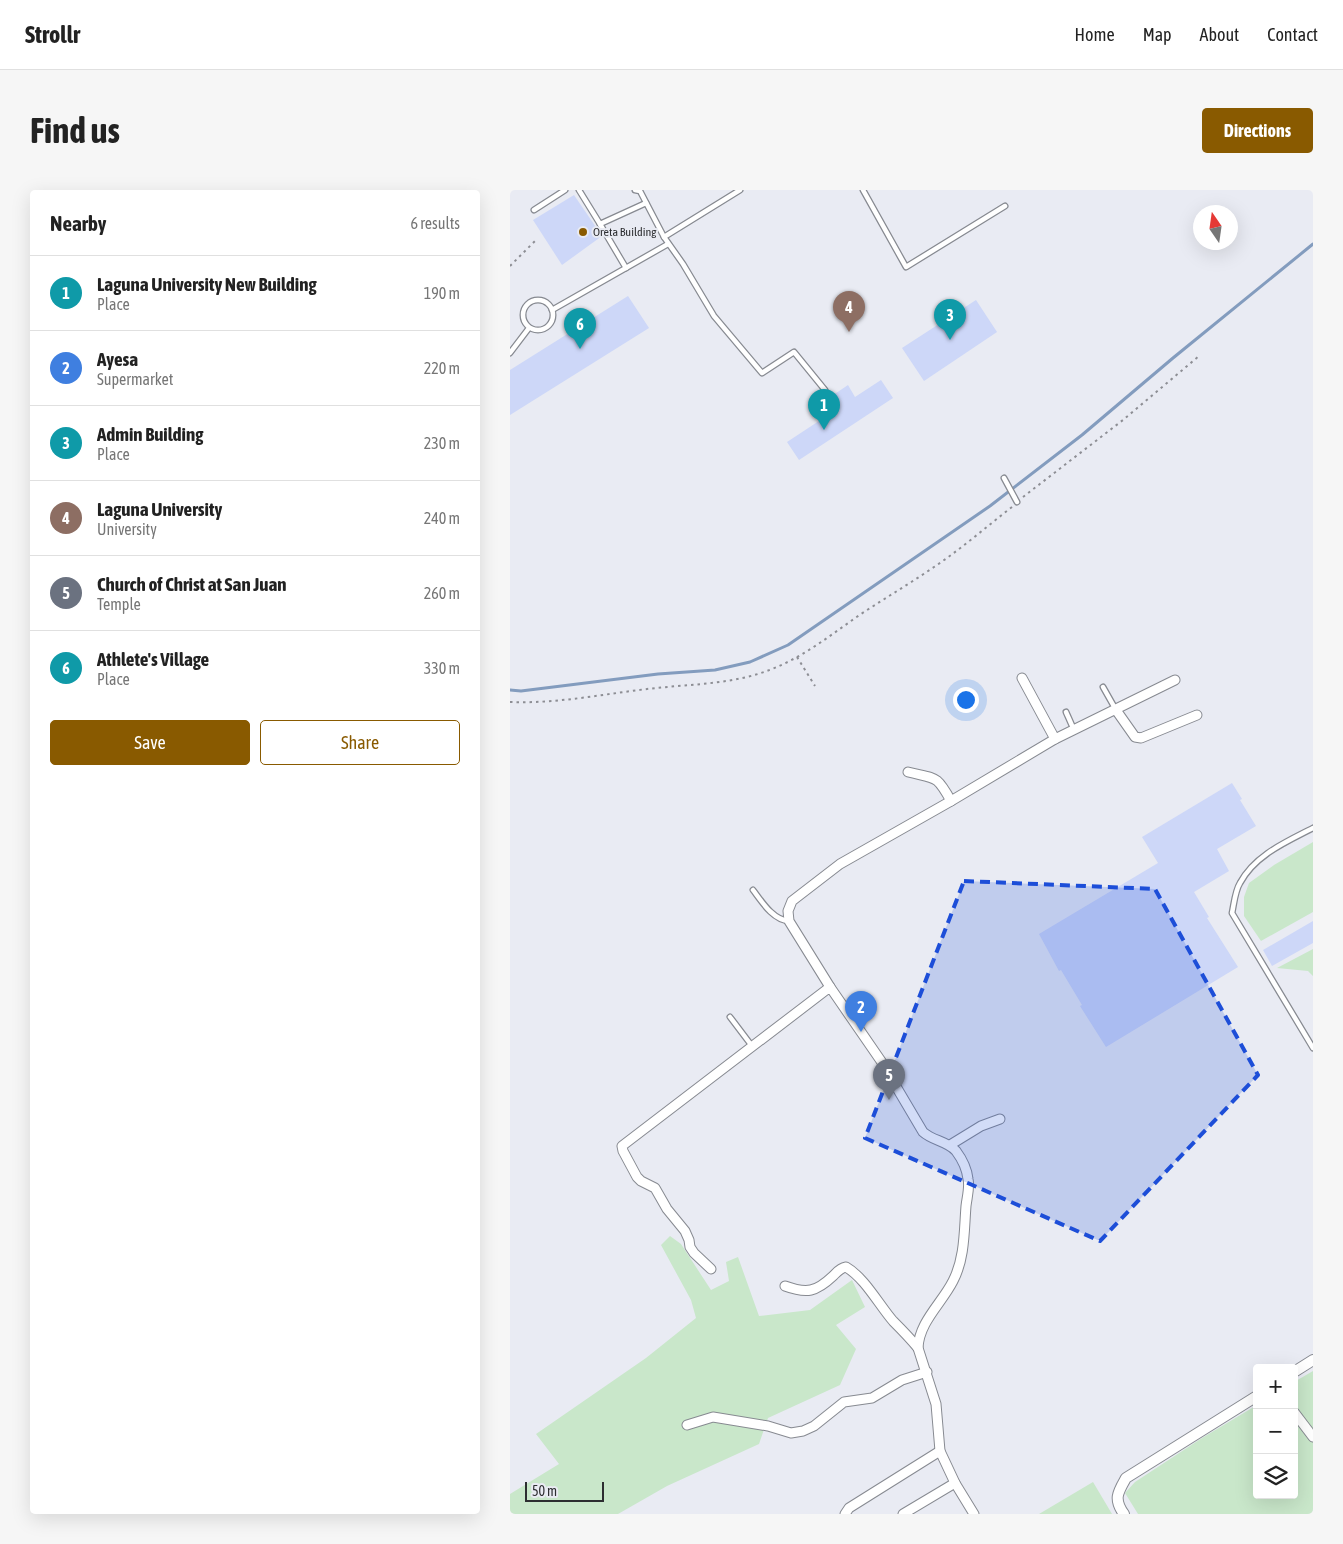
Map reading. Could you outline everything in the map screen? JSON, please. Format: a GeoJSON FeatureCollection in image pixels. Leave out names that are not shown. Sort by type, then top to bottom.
{"type":"FeatureCollection","features":[{"type":"Feature","properties":{"kind":"street"},"geometry":{"type":"LineString","coordinates":[[1022,678],[1055,740]]}},
{"type":"Feature","properties":{"kind":"street"},"geometry":{"type":"LineString","coordinates":[[918,1348],[918,1340],[925,1323],[943,1299],[960,1266],[968,1180],[964,1165],[957,1152],[950,1145],[929,1137],[923,1132],[881,1061],[830,987],[789,921],[788,910],[792,901],[840,864],[1055,740],[1175,680]]}},
{"type":"Feature","properties":{"kind":"street"},"geometry":{"type":"LineString","coordinates":[[1116,710],[1135,737],[1141,738],[1197,715]]}},
{"type":"Feature","properties":{"kind":"street"},"geometry":{"type":"LineString","coordinates":[[908,772],[941,782],[952,801]]}},
{"type":"Feature","properties":{"kind":"street"},"geometry":{"type":"LineString","coordinates":[[711,1269],[694,1253],[685,1231],[667,1209],[656,1188],[637,1177],[622,1146],[830,987]]}},
{"type":"Feature","properties":{"kind":"street"},"geometry":{"type":"LineString","coordinates":[[950,1145],[981,1126],[1000,1119]]}},
{"type":"Feature","properties":{"kind":"street"},"geometry":{"type":"LineString","coordinates":[[786,1286],[802,1292],[809,1291],[826,1283],[842,1268],[846,1267],[870,1291],[894,1322],[908,1334],[918,1348],[936,1404],[940,1451],[955,1483],[974,1514]]}},
{"type":"Feature","properties":{"kind":"street"},"geometry":{"type":"LineString","coordinates":[[1298,1369],[1313,1360]]}},
{"type":"Feature","properties":{"kind":"street"},"geometry":{"type":"LineString","coordinates":[[687,1425],[713,1417],[768,1426],[791,1434],[814,1426],[844,1402],[872,1398],[902,1380],[927,1372]]}},
{"type":"Feature","properties":{"kind":"street"},"geometry":{"type":"LineString","coordinates":[[1124,1514],[1118,1506],[1117,1493],[1126,1478],[1253,1399]]}},
{"type":"Feature","properties":{"kind":"street"},"geometry":{"type":"LineString","coordinates":[[1298,1417],[1313,1437]]}},
{"type":"Feature","properties":{"kind":"street"},"geometry":{"type":"LineString","coordinates":[[845,1514],[849,1508],[940,1451]]}},
{"type":"Feature","properties":{"kind":"street"},"geometry":{"type":"LineString","coordinates":[[903,1514],[955,1483]]}},
{"type":"Feature","properties":{"kind":"lane"},"geometry":{"type":"LineString","coordinates":[[534,210],[566,190]]}},
{"type":"Feature","properties":{"kind":"lane"},"geometry":{"type":"LineString","coordinates":[[579,190],[626,268]]}},
{"type":"Feature","properties":{"kind":"lane"},"geometry":{"type":"LineString","coordinates":[[638,190],[668,244],[683,264],[714,316],[762,373],[794,352],[825,390]]}},
{"type":"Feature","properties":{"kind":"lane"},"geometry":{"type":"LineString","coordinates":[[664,237],[740,190]]}},
{"type":"Feature","properties":{"kind":"lane"},"geometry":{"type":"LineString","coordinates":[[863,190],[906,267],[1005,206]]}},
{"type":"Feature","properties":{"kind":"lane"},"geometry":{"type":"LineString","coordinates":[[600,224],[646,203]]}},
{"type":"Feature","properties":{"kind":"lane"},"geometry":{"type":"LineString","coordinates":[[552,310],[668,244]]}},
{"type":"Feature","properties":{"kind":"lane"},"geometry":{"type":"LineString","coordinates":[[542,300],[550,306],[552,319],[547,327],[538,330],[529,328],[525,324],[522,315],[525,306],[528,303],[542,300]]}},
{"type":"Feature","properties":{"kind":"lane"},"geometry":{"type":"LineString","coordinates":[[510,353],[529,328]]}},
{"type":"Feature","properties":{"kind":"lane"},"geometry":{"type":"LineString","coordinates":[[1004,478],[1017,502]]}},
{"type":"Feature","properties":{"kind":"lane"},"geometry":{"type":"LineString","coordinates":[[1103,687],[1116,710]]}},
{"type":"Feature","properties":{"kind":"lane"},"geometry":{"type":"LineString","coordinates":[[1066,712],[1074,730]]}},
{"type":"Feature","properties":{"kind":"lane"},"geometry":{"type":"LineString","coordinates":[[1313,828],[1271,850],[1255,864],[1239,884],[1232,913],[1313,1048]]}},
{"type":"Feature","properties":{"kind":"lane"},"geometry":{"type":"LineString","coordinates":[[753,890],[772,912],[783,920],[789,921]]}},
{"type":"Feature","properties":{"kind":"lane"},"geometry":{"type":"LineString","coordinates":[[730,1017],[752,1046]]}},
{"type":"Feature","properties":{"kind":"path"},"geometry":{"type":"LineString","coordinates":[[510,266],[536,240]]}},
{"type":"Feature","properties":{"kind":"path"},"geometry":{"type":"LineString","coordinates":[[510,702],[529,703],[563,700],[717,682],[742,678],[770,670],[797,658],[948,557],[1123,420],[1199,356]]}},
{"type":"Feature","properties":{"kind":"path"},"geometry":{"type":"LineString","coordinates":[[797,658],[814,686]]}},
{"type":"Feature","properties":{"kind":"highlighted area"},"geometry":{"type":"Polygon","coordinates":[[[964,881],[1155,889],[1258,1075],[1100,1241],[865,1138],[964,881]]]}},
{"type":"Feature","properties":{"kind":"green space"},"geometry":{"type":"Polygon","coordinates":[[[1313,842],[1313,912],[1261,941],[1244,916],[1244,897],[1249,883],[1274,865],[1313,842]]]}},
{"type":"Feature","properties":{"kind":"green space"},"geometry":{"type":"Polygon","coordinates":[[[1313,949],[1313,976],[1308,971],[1277,968],[1313,949]]]}},
{"type":"Feature","properties":{"kind":"green space"},"geometry":{"type":"Polygon","coordinates":[[[670,1236],[681,1244],[711,1290],[729,1281],[726,1262],[738,1257],[759,1316],[810,1310],[852,1280],[865,1307],[836,1325],[856,1349],[840,1385],[768,1418],[759,1444],[667,1486],[618,1514],[510,1514],[510,1494],[559,1464],[536,1434],[646,1358],[696,1318],[691,1300],[661,1245],[670,1236]]]}},
{"type":"Feature","properties":{"kind":"green space"},"geometry":{"type":"Polygon","coordinates":[[[1313,1371],[1313,1514],[1138,1514],[1125,1493],[1135,1482],[1253,1407],[1253,1499],[1298,1499],[1298,1380],[1313,1371]]]}},
{"type":"Feature","properties":{"kind":"green space"},"geometry":{"type":"Polygon","coordinates":[[[1093,1482],[1112,1514],[1039,1514],[1093,1482]]]}},
{"type":"Feature","properties":{"kind":"building","name":"Oreta Building"},"geometry":{"type":"Polygon","coordinates":[[[574,195],[602,236],[562,265],[533,220],[574,195]]]}},
{"type":"Feature","properties":{"kind":"building"},"geometry":{"type":"Polygon","coordinates":[[[628,296],[649,328],[510,415],[510,370],[628,296]]]}},
{"type":"Feature","properties":{"kind":"building"},"geometry":{"type":"Polygon","coordinates":[[[976,300],[997,332],[924,381],[902,348],[976,300]]]}},
{"type":"Feature","properties":{"kind":"building"},"geometry":{"type":"Polygon","coordinates":[[[881,380],[893,398],[799,460],[787,442],[822,419],[814,408],[848,385],[855,397],[881,380]]]}},
{"type":"Feature","properties":{"kind":"building"},"geometry":{"type":"Polygon","coordinates":[[[1232,783],[1256,826],[1217,849],[1229,871],[1194,892],[1209,917],[1207,918],[1238,967],[1106,1047],[1080,1006],[1082,1005],[1061,970],[1059,971],[1039,934],[1158,863],[1142,837],[1232,783]]]}},
{"type":"Feature","properties":{"kind":"building"},"geometry":{"type":"Polygon","coordinates":[[[1313,921],[1313,943],[1272,966],[1263,950],[1313,921]]]}},
{"type":"Feature","properties":{"kind":"waterway"},"geometry":{"type":"LineString","coordinates":[[510,690],[521,691],[658,674],[715,670],[750,662],[788,645],[990,506],[1082,435],[1313,244]]}},
{"type":"Feature","properties":{"kind":"place","name":"Oreta Building"},"geometry":{"type":"Point","coordinates":[583,232]}},
{"type":"Feature","properties":{"kind":"place","name":"Laguna University"},"geometry":{"type":"Point","coordinates":[849,332]}},
{"type":"Feature","properties":{"kind":"place","name":"Admin Building"},"geometry":{"type":"Point","coordinates":[950,340]}},
{"type":"Feature","properties":{"kind":"place","name":"Athlete's Village"},"geometry":{"type":"Point","coordinates":[580,349]}},
{"type":"Feature","properties":{"kind":"place","name":"Laguna University New Building"},"geometry":{"type":"Point","coordinates":[824,430]}},
{"type":"Feature","properties":{"kind":"place","name":"Ayesa"},"geometry":{"type":"Point","coordinates":[861,1032]}},
{"type":"Feature","properties":{"kind":"place","name":"Church of Christ at San Juan"},"geometry":{"type":"Point","coordinates":[889,1100]}}]}
